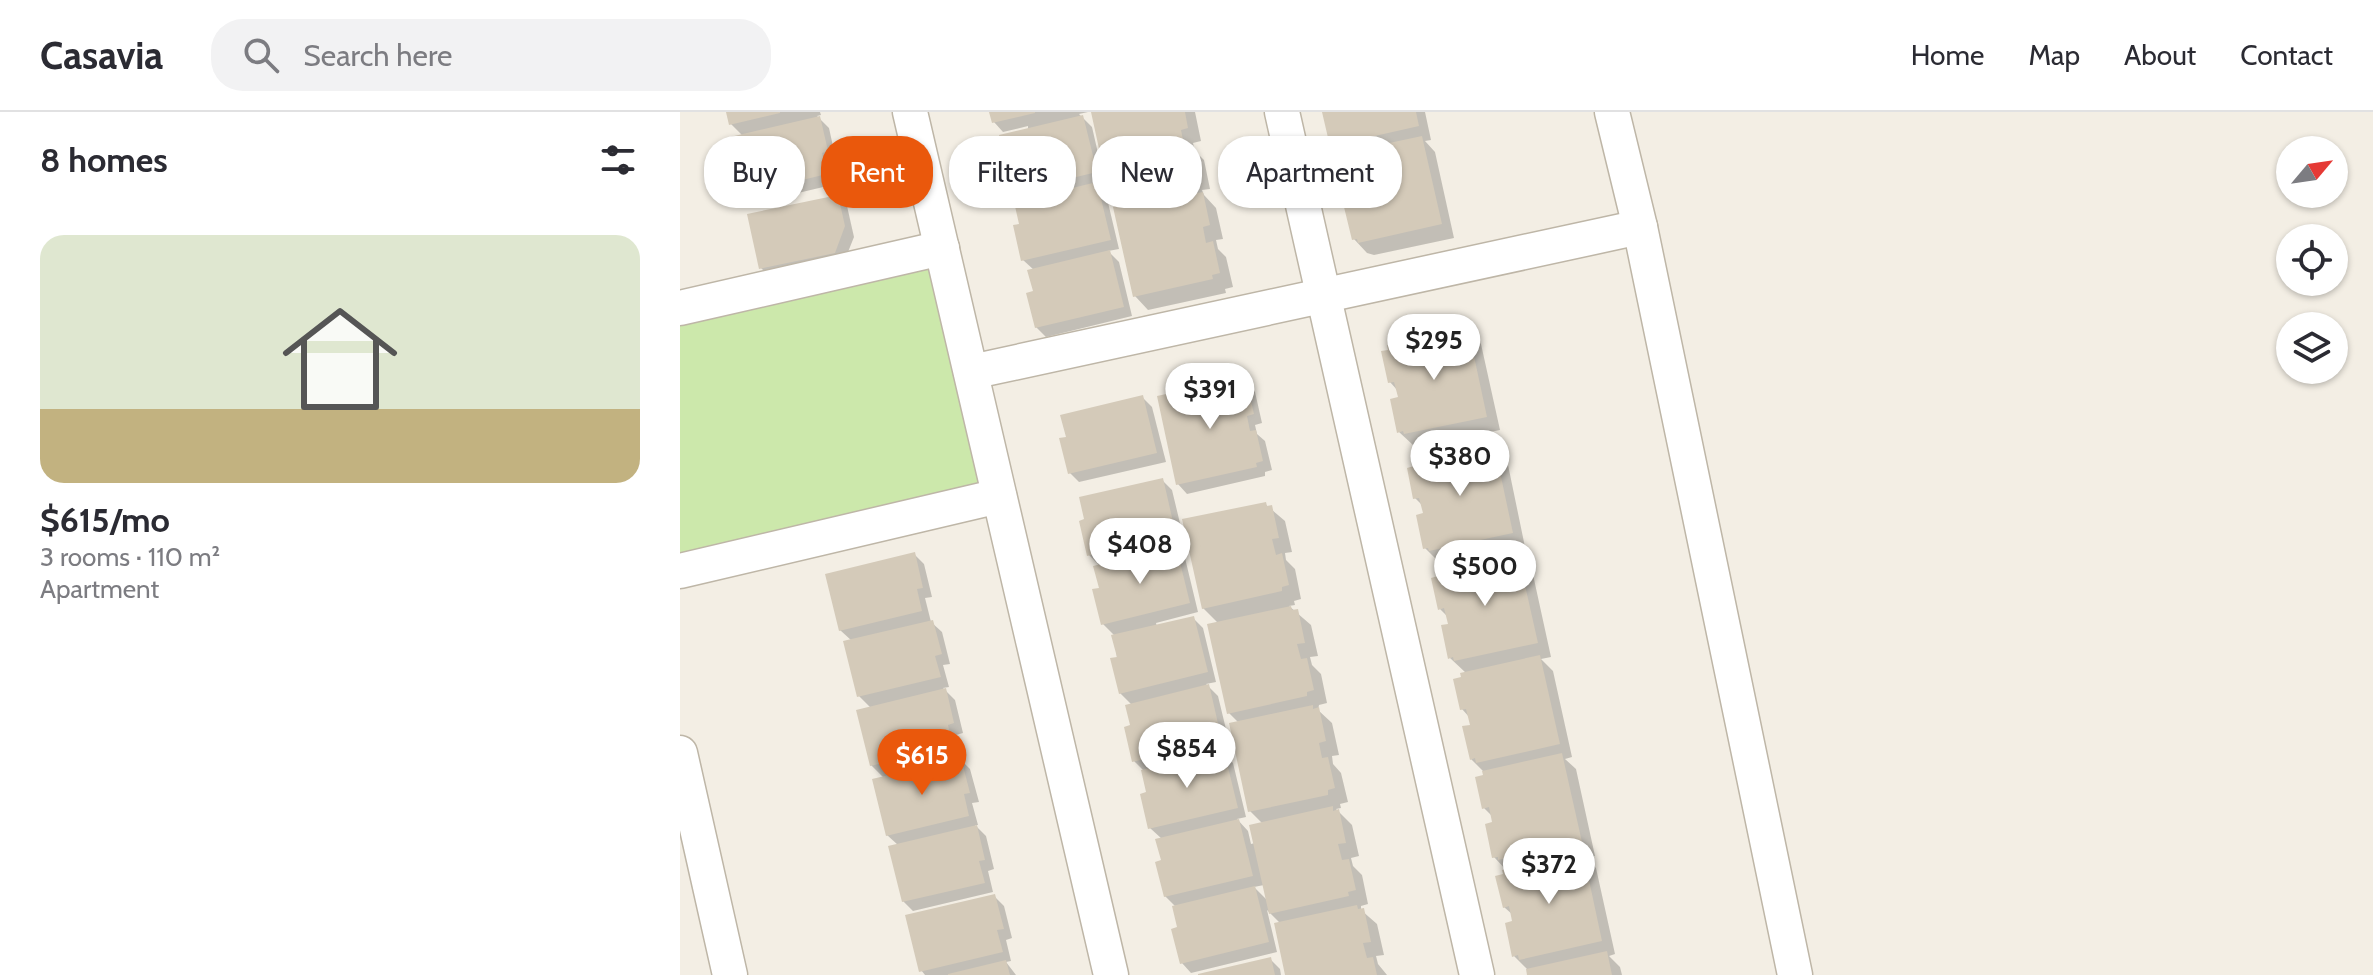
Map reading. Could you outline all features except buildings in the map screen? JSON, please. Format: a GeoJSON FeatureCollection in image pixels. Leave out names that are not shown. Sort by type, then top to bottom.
{"type":"FeatureCollection","features":[{"type":"Feature","properties":{"kind":"street"},"geometry":{"type":"LineString","coordinates":[[910,112],[1111,975]]}},
{"type":"Feature","properties":{"kind":"street"},"geometry":{"type":"LineString","coordinates":[[1282,112],[1477,975]]}},
{"type":"Feature","properties":{"kind":"street"},"geometry":{"type":"LineString","coordinates":[[1612,112],[1640,227],[1795,975]]}},
{"type":"Feature","properties":{"kind":"street"},"geometry":{"type":"LineString","coordinates":[[971,372],[1640,227]]}},
{"type":"Feature","properties":{"kind":"street"},"geometry":{"type":"LineString","coordinates":[[680,308],[942,248]]}},
{"type":"Feature","properties":{"kind":"street"},"geometry":{"type":"LineString","coordinates":[[680,571],[999,496]]}},
{"type":"Feature","properties":{"kind":"street"},"geometry":{"type":"LineString","coordinates":[[680,753],[730,975]]}},
{"type":"Feature","properties":{"kind":"green space"},"geometry":{"type":"Polygon","coordinates":[[[942,248],[999,496],[680,571],[680,308],[942,248]]]}}]}
